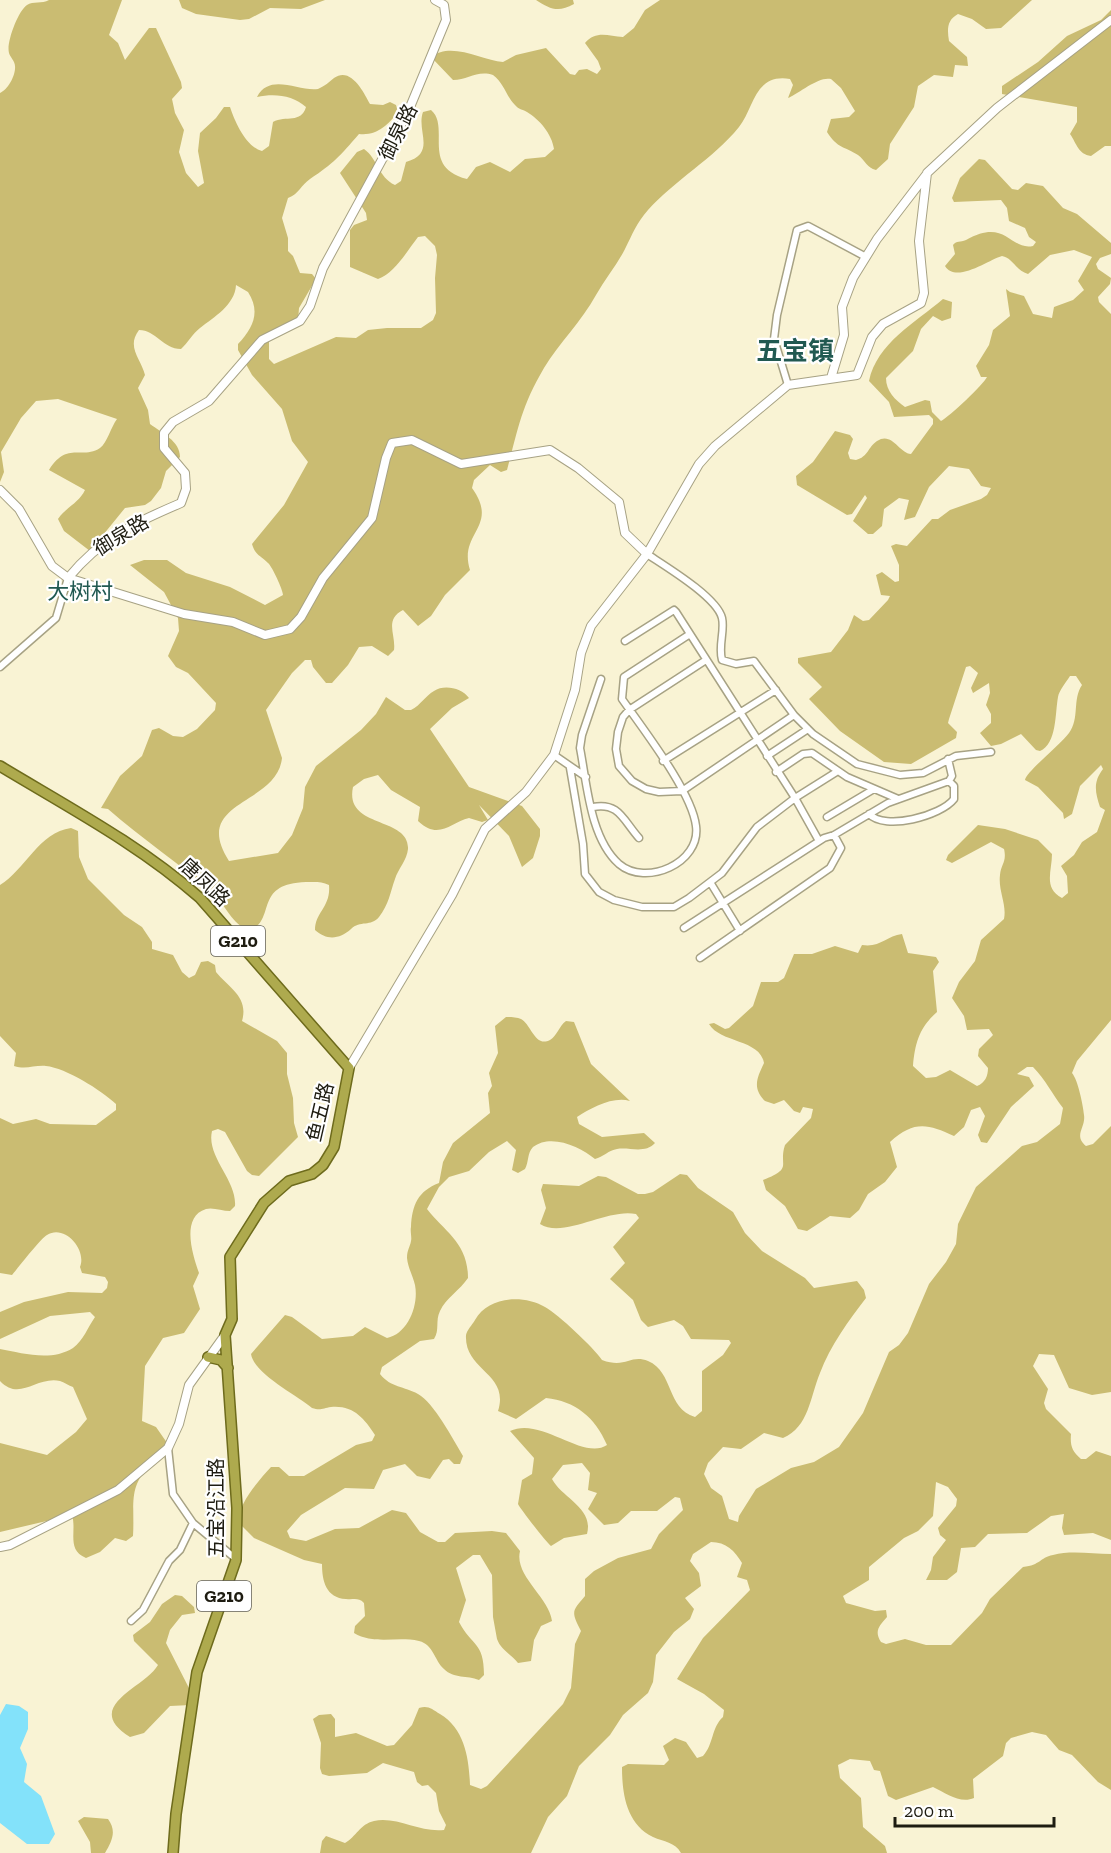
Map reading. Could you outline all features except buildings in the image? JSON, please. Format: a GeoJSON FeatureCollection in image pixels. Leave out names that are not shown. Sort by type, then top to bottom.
{"type":"FeatureCollection","features":[{"type":"Feature","properties":{"kind":"highway","name":"唐凤路"},"geometry":{"type":"LineString","coordinates":[[0,766],[111,833],[161,866],[200,898],[349,1068]]}},
{"type":"Feature","properties":{"kind":"highway","name":"鱼五路"},"geometry":{"type":"LineString","coordinates":[[225,1335],[232,1319],[230,1257],[264,1203],[289,1181],[312,1174],[323,1165],[334,1147],[349,1068]]}},
{"type":"Feature","properties":{"kind":"highway","name":"五宝沿江路"},"geometry":{"type":"LineString","coordinates":[[173,1853],[176,1815],[196,1672],[236,1560],[237,1508],[225,1335]]}},
{"type":"Feature","properties":{"kind":"highway"},"geometry":{"type":"LineString","coordinates":[[208,1357],[221,1360],[228,1368]]}},
{"type":"Feature","properties":{"kind":"street","name":"御泉路"},"geometry":{"type":"LineString","coordinates":[[435,0],[444,5],[446,20],[438,44],[408,112],[323,268],[310,306],[300,321],[262,340],[209,401],[173,422],[164,433],[164,448],[185,473],[186,489],[181,503],[127,526],[88,554],[68,578],[184,614],[233,622],[264,635],[290,630],[301,617],[323,578],[372,518],[386,458],[393,443],[412,440],[461,464],[550,450],[578,468],[618,502],[625,533],[647,554]]}},
{"type":"Feature","properties":{"kind":"street"},"geometry":{"type":"LineString","coordinates":[[831,378],[844,335],[842,307],[854,278],[866,257],[927,173],[998,108],[1111,20]]}},
{"type":"Feature","properties":{"kind":"street"},"geometry":{"type":"LineString","coordinates":[[927,173],[919,241],[924,293],[921,303],[883,324],[872,337],[858,375],[843,379],[831,378],[788,385],[715,446],[704,458],[647,554],[690,582],[718,609],[722,618],[722,660],[736,664],[754,661],[794,715],[808,729],[857,764],[900,775],[923,772],[948,759],[991,752]]}},
{"type":"Feature","properties":{"kind":"street"},"geometry":{"type":"LineString","coordinates":[[788,385],[774,339],[777,315],[797,230],[808,226],[866,257]]}},
{"type":"Feature","properties":{"kind":"street"},"geometry":{"type":"LineString","coordinates":[[0,490],[19,509],[52,566],[68,578],[56,618],[0,667]]}},
{"type":"Feature","properties":{"kind":"street","name":"鱼五路"},"geometry":{"type":"LineString","coordinates":[[349,1068],[452,895],[485,829],[526,792],[554,755],[575,690],[581,653],[591,626],[647,554]]}},
{"type":"Feature","properties":{"kind":"street"},"geometry":{"type":"LineString","coordinates":[[625,641],[674,610],[776,772],[795,798],[819,841]]}},
{"type":"Feature","properties":{"kind":"street"},"geometry":{"type":"LineString","coordinates":[[601,679],[582,735],[580,748],[598,832],[620,865],[641,873],[667,869],[683,860],[693,845],[696,826],[682,791],[622,699],[624,677],[690,634]]}},
{"type":"Feature","properties":{"kind":"street"},"geometry":{"type":"LineString","coordinates":[[706,660],[629,710],[623,717],[616,749],[619,766],[632,781],[646,789],[682,791],[794,715]]}},
{"type":"Feature","properties":{"kind":"street"},"geometry":{"type":"LineString","coordinates":[[663,760],[776,690]]}},
{"type":"Feature","properties":{"kind":"street"},"geometry":{"type":"LineString","coordinates":[[766,756],[808,729]]}},
{"type":"Feature","properties":{"kind":"street"},"geometry":{"type":"LineString","coordinates":[[776,772],[803,754],[812,753],[838,771],[898,799]]}},
{"type":"Feature","properties":{"kind":"street"},"geometry":{"type":"LineString","coordinates":[[554,755],[586,777]]}},
{"type":"Feature","properties":{"kind":"street"},"geometry":{"type":"LineString","coordinates":[[684,928],[819,841],[898,799],[949,781],[952,776],[948,759]]}},
{"type":"Feature","properties":{"kind":"street"},"geometry":{"type":"LineString","coordinates":[[570,768],[583,844],[583,865],[590,882],[599,892],[614,900],[642,908],[674,907],[710,882],[722,873],[757,827],[795,798],[838,771]]}},
{"type":"Feature","properties":{"kind":"street"},"geometry":{"type":"LineString","coordinates":[[869,814],[881,822],[918,818],[937,811],[954,799],[954,786],[949,781]]}},
{"type":"Feature","properties":{"kind":"street"},"geometry":{"type":"LineString","coordinates":[[827,817],[874,789]]}},
{"type":"Feature","properties":{"kind":"street"},"geometry":{"type":"LineString","coordinates":[[593,807],[606,804],[614,807],[639,838]]}},
{"type":"Feature","properties":{"kind":"street"},"geometry":{"type":"LineString","coordinates":[[700,958],[830,867],[841,848],[834,835]]}},
{"type":"Feature","properties":{"kind":"street"},"geometry":{"type":"LineString","coordinates":[[710,882],[740,931]]}},
{"type":"Feature","properties":{"kind":"street"},"geometry":{"type":"LineString","coordinates":[[0,1547],[10,1545],[118,1490],[168,1448],[179,1424],[189,1385],[225,1335]]}},
{"type":"Feature","properties":{"kind":"street"},"geometry":{"type":"LineString","coordinates":[[168,1448],[173,1494],[193,1523],[236,1560]]}},
{"type":"Feature","properties":{"kind":"street"},"geometry":{"type":"LineString","coordinates":[[131,1621],[143,1610],[169,1561],[180,1550],[193,1523]]}},
{"type":"Feature","properties":{"kind":"shaded area"},"geometry":{"type":"Polygon","coordinates":[[[49,0],[122,0],[109,35],[118,43],[125,60],[149,28],[156,28],[181,82],[182,88],[172,99],[175,113],[184,130],[179,152],[186,173],[198,187],[204,183],[198,151],[200,133],[224,107],[230,107],[246,139],[256,149],[262,151],[269,146],[273,122],[301,116],[304,112],[306,107],[289,98],[277,95],[257,97],[269,86],[277,84],[318,89],[340,75],[346,75],[356,82],[370,104],[383,105],[390,102],[396,105],[398,112],[386,125],[371,133],[359,134],[336,159],[288,198],[282,218],[288,238],[288,251],[293,256],[300,273],[312,274],[316,279],[299,308],[298,321],[273,335],[269,341],[269,359],[274,364],[336,337],[356,338],[368,330],[421,328],[433,320],[436,313],[437,255],[435,246],[425,236],[418,237],[395,267],[378,279],[350,267],[350,230],[354,225],[367,220],[366,213],[340,173],[357,152],[364,149],[369,153],[381,173],[395,185],[401,181],[406,162],[421,153],[424,141],[423,112],[431,110],[436,117],[440,156],[444,166],[467,179],[476,167],[490,162],[510,172],[525,159],[545,157],[554,149],[551,138],[544,127],[532,115],[516,107],[493,75],[477,74],[453,80],[431,57],[439,53],[457,51],[503,62],[516,55],[546,48],[570,74],[575,75],[579,70],[587,69],[597,74],[601,69],[598,61],[585,43],[598,35],[623,37],[634,28],[645,10],[660,0],[1032,0],[1001,28],[986,29],[972,19],[958,14],[952,19],[948,29],[949,41],[967,57],[968,66],[955,65],[953,77],[934,75],[918,86],[914,107],[890,144],[888,159],[876,170],[870,168],[858,155],[838,144],[827,132],[831,119],[849,117],[855,111],[841,88],[831,79],[816,82],[788,98],[793,85],[790,79],[769,81],[762,87],[744,120],[729,139],[659,199],[640,220],[622,255],[590,305],[536,382],[521,418],[507,470],[501,472],[490,465],[474,480],[472,488],[482,512],[481,521],[469,547],[470,570],[445,595],[431,616],[418,626],[403,610],[397,614],[392,623],[394,650],[388,656],[372,646],[359,647],[348,665],[332,683],[326,683],[313,667],[311,660],[305,660],[292,673],[266,710],[282,758],[277,774],[266,786],[227,814],[220,826],[220,841],[229,861],[278,853],[292,835],[303,808],[305,787],[316,766],[361,730],[376,714],[386,697],[405,710],[411,710],[434,691],[453,688],[469,698],[452,708],[430,729],[469,787],[522,806],[540,829],[533,858],[522,867],[509,836],[479,805],[488,820],[482,822],[469,818],[439,830],[432,830],[418,821],[420,807],[391,790],[378,775],[364,779],[353,787],[353,800],[358,810],[399,831],[406,839],[408,849],[387,903],[379,917],[373,922],[354,926],[338,937],[324,936],[315,930],[317,918],[328,899],[329,885],[320,882],[306,882],[289,884],[272,895],[263,918],[250,931],[238,924],[217,897],[199,881],[108,809],[101,808],[120,776],[142,756],[152,730],[159,728],[173,736],[183,737],[197,729],[215,710],[216,703],[188,673],[176,667],[168,656],[179,631],[178,618],[164,592],[130,565],[144,560],[167,560],[186,573],[230,587],[265,605],[283,595],[272,569],[252,544],[284,505],[308,462],[292,441],[282,409],[252,375],[238,350],[238,344],[248,332],[255,313],[248,292],[236,285],[228,304],[197,330],[181,349],[169,346],[145,331],[139,330],[135,336],[134,347],[145,375],[138,388],[148,410],[150,424],[174,442],[180,457],[166,471],[161,488],[151,501],[145,505],[125,508],[90,551],[64,531],[58,519],[85,490],[49,470],[56,461],[68,453],[87,452],[100,448],[117,419],[58,399],[36,401],[21,418],[1,452],[4,472],[0,482],[0,93],[9,86],[13,78],[15,64],[9,48],[11,35],[20,14],[29,4],[49,0]]]}},
{"type":"Feature","properties":{"kind":"shaded area"},"geometry":{"type":"Polygon","coordinates":[[[179,0],[325,0],[301,9],[270,8],[249,19],[240,20],[196,14],[182,8],[179,0]]]}},
{"type":"Feature","properties":{"kind":"shaded area"},"geometry":{"type":"Polygon","coordinates":[[[536,0],[573,0],[574,4],[554,9],[536,0]]]}},
{"type":"Feature","properties":{"kind":"shaded area"},"geometry":{"type":"Polygon","coordinates":[[[1111,10],[1111,146],[1105,146],[1091,156],[1080,151],[1070,134],[1077,122],[1077,107],[1002,94],[1002,86],[1038,62],[1067,36],[1101,20],[1111,10]]]}},
{"type":"Feature","properties":{"kind":"shaded area"},"geometry":{"type":"Polygon","coordinates":[[[979,159],[985,160],[1012,189],[1018,190],[1026,183],[1043,186],[1063,208],[1077,214],[1111,243],[1111,254],[1100,258],[1096,264],[1098,269],[1111,278],[1110,284],[1098,297],[1099,302],[1111,314],[1111,1020],[1077,1061],[1072,1073],[1078,1087],[1083,1111],[1084,1120],[1080,1135],[1082,1142],[1086,1146],[1093,1144],[1111,1126],[1111,1392],[1092,1395],[1069,1388],[1054,1355],[1039,1354],[1033,1366],[1048,1389],[1044,1403],[1046,1409],[1071,1434],[1072,1448],[1081,1459],[1086,1459],[1096,1451],[1111,1456],[1111,1540],[1093,1533],[1064,1535],[1062,1528],[1064,1514],[1051,1516],[1027,1533],[988,1534],[975,1547],[961,1548],[957,1572],[947,1580],[926,1580],[931,1570],[933,1557],[946,1540],[940,1535],[938,1528],[956,1506],[957,1499],[948,1487],[936,1482],[933,1516],[918,1531],[904,1538],[869,1567],[869,1580],[843,1596],[846,1603],[875,1611],[886,1610],[887,1617],[878,1632],[881,1642],[886,1644],[905,1639],[926,1645],[951,1645],[982,1613],[990,1599],[1023,1567],[1033,1565],[1048,1556],[1060,1554],[1074,1552],[1111,1554],[1111,1790],[1098,1782],[1072,1755],[1059,1750],[1046,1735],[1032,1732],[1011,1738],[1006,1743],[1003,1756],[973,1779],[974,1798],[964,1800],[933,1787],[896,1800],[888,1796],[880,1771],[874,1770],[870,1761],[850,1759],[838,1765],[840,1778],[861,1798],[863,1827],[885,1846],[887,1853],[681,1853],[672,1844],[653,1837],[637,1824],[627,1807],[622,1767],[628,1764],[664,1765],[669,1760],[663,1746],[675,1738],[686,1742],[697,1758],[703,1756],[707,1751],[724,1710],[704,1694],[677,1679],[703,1638],[750,1590],[747,1580],[737,1577],[742,1563],[736,1555],[726,1545],[711,1542],[693,1554],[690,1561],[699,1573],[701,1586],[685,1598],[694,1609],[690,1619],[674,1632],[656,1655],[653,1682],[648,1693],[623,1715],[610,1735],[579,1766],[567,1796],[548,1817],[531,1853],[320,1853],[322,1841],[326,1836],[345,1843],[365,1825],[374,1821],[391,1821],[435,1830],[444,1830],[446,1825],[439,1811],[436,1793],[428,1785],[422,1786],[417,1782],[414,1772],[383,1763],[367,1773],[329,1776],[322,1774],[320,1768],[321,1743],[313,1719],[319,1715],[331,1714],[335,1719],[335,1737],[356,1733],[387,1746],[394,1745],[412,1725],[419,1708],[430,1708],[448,1720],[460,1736],[467,1755],[470,1785],[481,1789],[487,1786],[563,1704],[571,1688],[575,1644],[581,1631],[574,1611],[585,1596],[585,1579],[594,1571],[618,1558],[651,1549],[659,1534],[683,1510],[680,1498],[675,1497],[657,1511],[631,1511],[618,1523],[604,1525],[588,1509],[597,1493],[588,1490],[590,1473],[582,1463],[563,1465],[552,1479],[582,1510],[588,1525],[587,1534],[564,1538],[551,1546],[518,1504],[522,1480],[532,1474],[534,1458],[510,1431],[522,1428],[535,1429],[586,1447],[597,1448],[607,1445],[590,1419],[583,1412],[566,1403],[546,1398],[516,1419],[498,1411],[500,1398],[498,1388],[478,1365],[467,1347],[468,1329],[488,1306],[516,1299],[536,1303],[567,1324],[602,1360],[617,1363],[637,1359],[648,1361],[662,1373],[679,1406],[695,1417],[702,1411],[702,1371],[723,1355],[731,1343],[729,1340],[691,1339],[683,1326],[674,1320],[648,1327],[641,1320],[633,1300],[610,1279],[625,1263],[613,1247],[639,1218],[636,1214],[625,1213],[573,1226],[550,1228],[540,1224],[546,1208],[541,1190],[543,1184],[579,1186],[598,1176],[606,1177],[638,1194],[645,1194],[653,1192],[680,1174],[687,1175],[698,1188],[733,1212],[745,1233],[762,1251],[805,1278],[814,1288],[857,1281],[864,1290],[866,1298],[834,1343],[798,1427],[783,1438],[764,1433],[741,1449],[723,1447],[708,1463],[704,1474],[711,1488],[722,1496],[729,1519],[738,1522],[739,1516],[756,1489],[791,1468],[814,1462],[839,1447],[863,1413],[889,1352],[899,1345],[908,1333],[929,1284],[956,1244],[958,1224],[976,1187],[1022,1146],[1037,1142],[1060,1124],[1063,1108],[1038,1072],[1033,1067],[1027,1067],[1017,1074],[1029,1077],[1034,1086],[1011,1107],[987,1143],[981,1142],[978,1135],[985,1116],[980,1107],[971,1110],[964,1127],[954,1136],[921,1126],[906,1130],[890,1142],[897,1167],[885,1182],[868,1194],[859,1210],[850,1218],[830,1216],[807,1231],[798,1229],[785,1206],[766,1190],[763,1180],[782,1169],[785,1145],[811,1118],[813,1109],[803,1107],[800,1113],[794,1111],[784,1100],[774,1104],[765,1101],[757,1087],[764,1063],[761,1055],[748,1045],[722,1035],[709,1024],[714,1023],[725,1029],[729,1028],[753,1006],[761,982],[778,982],[784,978],[794,954],[812,954],[835,946],[858,953],[862,945],[874,945],[902,934],[908,953],[936,957],[939,962],[933,971],[937,1012],[926,1023],[919,1036],[913,1066],[926,1078],[936,1077],[950,1070],[977,1086],[980,1085],[986,1079],[988,1068],[978,1056],[979,1049],[993,1035],[989,1029],[967,1030],[964,1016],[952,998],[959,982],[975,961],[981,940],[1004,919],[1000,881],[1005,853],[1004,849],[991,842],[952,863],[946,860],[948,855],[978,825],[1005,829],[1038,840],[1052,854],[1050,884],[1056,894],[1062,898],[1068,893],[1067,876],[1061,866],[1074,855],[1082,842],[1097,832],[1105,810],[1100,807],[1096,792],[1096,783],[1103,769],[1101,765],[1080,786],[1072,814],[1064,819],[1063,813],[1038,787],[1025,780],[1031,771],[1065,738],[1072,727],[1077,697],[1082,685],[1076,676],[1070,676],[1060,692],[1050,742],[1040,751],[1036,750],[1021,734],[1001,744],[991,746],[980,733],[991,723],[991,714],[986,705],[990,693],[989,683],[973,693],[971,688],[978,673],[970,666],[966,667],[948,723],[957,732],[956,738],[911,764],[884,762],[840,731],[809,699],[822,687],[798,663],[798,658],[831,652],[848,630],[854,615],[863,621],[869,620],[888,600],[890,596],[881,595],[876,575],[882,572],[895,582],[899,581],[899,565],[891,546],[896,544],[907,546],[932,519],[938,519],[950,510],[981,499],[991,488],[981,486],[969,469],[949,466],[929,487],[915,517],[904,520],[909,500],[899,498],[884,509],[882,526],[873,534],[868,534],[853,521],[867,498],[865,495],[852,514],[847,515],[797,485],[796,476],[813,462],[835,431],[850,435],[853,439],[848,453],[850,459],[856,460],[863,457],[874,443],[882,439],[891,440],[911,454],[933,424],[933,419],[929,415],[894,417],[889,402],[869,381],[880,356],[899,335],[943,299],[952,302],[951,318],[942,321],[933,316],[921,329],[913,351],[886,378],[889,391],[901,404],[905,407],[925,400],[930,401],[932,412],[941,421],[966,400],[987,377],[981,377],[976,366],[989,345],[993,330],[1010,316],[1006,289],[1024,296],[1033,314],[1052,318],[1054,307],[1073,300],[1084,290],[1078,281],[1092,257],[1074,250],[1050,255],[1028,274],[1002,256],[964,272],[950,271],[945,266],[955,254],[954,243],[979,234],[999,233],[1025,246],[1033,246],[1036,242],[1029,237],[1025,228],[1009,221],[1007,208],[1001,200],[954,202],[952,198],[960,178],[979,159]]]}},
{"type":"Feature","properties":{"kind":"shaded area"},"geometry":{"type":"Polygon","coordinates":[[[71,828],[78,831],[79,857],[88,879],[124,915],[142,927],[152,942],[152,949],[173,955],[182,972],[189,978],[195,975],[201,962],[208,961],[215,965],[216,972],[232,988],[243,1005],[242,1021],[277,1041],[287,1053],[287,1074],[298,1137],[259,1176],[247,1171],[225,1132],[218,1129],[212,1131],[213,1150],[231,1187],[235,1206],[230,1211],[206,1209],[198,1213],[193,1220],[190,1238],[199,1273],[193,1286],[200,1309],[184,1333],[163,1338],[145,1366],[142,1421],[156,1427],[172,1450],[152,1464],[139,1480],[134,1497],[133,1536],[126,1541],[115,1538],[100,1552],[86,1558],[80,1555],[74,1545],[72,1515],[0,1532],[0,1443],[47,1455],[76,1432],[87,1419],[73,1387],[62,1382],[51,1380],[21,1389],[7,1387],[0,1381],[0,1349],[46,1356],[64,1352],[80,1342],[95,1317],[90,1312],[50,1316],[0,1339],[0,1312],[24,1302],[68,1292],[102,1293],[107,1288],[108,1282],[105,1277],[82,1273],[80,1253],[77,1247],[73,1240],[61,1233],[44,1237],[12,1275],[0,1273],[0,1118],[13,1124],[36,1119],[50,1124],[96,1125],[116,1110],[116,1104],[102,1092],[63,1071],[46,1066],[22,1068],[14,1066],[16,1053],[0,1036],[0,885],[50,836],[71,828]]]}},
{"type":"Feature","properties":{"kind":"shaded area"},"geometry":{"type":"Polygon","coordinates":[[[506,1017],[521,1019],[537,1038],[545,1042],[552,1038],[566,1021],[574,1022],[591,1064],[630,1101],[609,1101],[595,1107],[577,1117],[579,1124],[602,1137],[644,1133],[655,1143],[642,1149],[614,1150],[595,1159],[574,1146],[548,1141],[531,1149],[525,1169],[518,1173],[512,1170],[516,1150],[507,1141],[489,1152],[469,1171],[449,1177],[439,1187],[427,1209],[460,1247],[467,1266],[468,1278],[440,1311],[434,1339],[420,1341],[382,1367],[380,1374],[393,1384],[418,1394],[430,1405],[463,1456],[460,1464],[454,1464],[449,1459],[443,1460],[430,1479],[417,1476],[405,1464],[383,1470],[374,1489],[345,1488],[301,1515],[287,1531],[290,1538],[306,1541],[335,1529],[359,1528],[392,1510],[406,1513],[420,1532],[438,1542],[445,1542],[455,1533],[492,1531],[506,1533],[520,1551],[522,1569],[545,1603],[552,1621],[541,1626],[534,1640],[531,1661],[518,1663],[497,1639],[493,1617],[492,1575],[480,1555],[473,1555],[456,1568],[466,1600],[459,1622],[480,1650],[484,1675],[479,1680],[456,1676],[448,1672],[431,1649],[419,1641],[370,1639],[354,1633],[355,1626],[365,1616],[362,1601],[334,1596],[326,1588],[322,1564],[304,1560],[254,1538],[238,1522],[245,1500],[271,1467],[279,1467],[289,1476],[304,1476],[356,1445],[372,1441],[375,1435],[367,1423],[352,1410],[339,1407],[312,1408],[260,1369],[251,1354],[285,1315],[292,1317],[322,1339],[353,1336],[365,1327],[387,1338],[401,1331],[406,1325],[413,1310],[416,1293],[407,1258],[415,1206],[426,1190],[439,1183],[443,1162],[453,1143],[490,1113],[488,1093],[492,1086],[489,1073],[498,1053],[495,1026],[506,1017]]]}},
{"type":"Feature","properties":{"kind":"shaded area"},"geometry":{"type":"Polygon","coordinates":[[[175,1595],[182,1596],[194,1607],[195,1613],[182,1615],[170,1630],[166,1643],[192,1694],[191,1705],[170,1706],[144,1733],[130,1737],[117,1726],[112,1716],[114,1707],[158,1665],[134,1641],[133,1635],[150,1622],[162,1604],[175,1595]]]}},
{"type":"Feature","properties":{"kind":"shaded area"},"geometry":{"type":"Polygon","coordinates":[[[84,1817],[108,1819],[111,1823],[112,1836],[105,1853],[91,1853],[90,1842],[78,1821],[84,1817]]]}},
{"type":"Feature","properties":{"kind":"water"},"geometry":{"type":"Polygon","coordinates":[[[6,1704],[19,1706],[28,1712],[28,1729],[20,1748],[27,1764],[24,1782],[41,1796],[55,1834],[49,1844],[27,1844],[0,1823],[0,1715],[6,1704]]]}},
{"type":"Feature","properties":{"kind":"district","name":"五宝镇"},"geometry":{"type":"Point","coordinates":[795,351]}},
{"type":"Feature","properties":{"kind":"district","name":"大树村"},"geometry":{"type":"Point","coordinates":[80,591]}}]}
